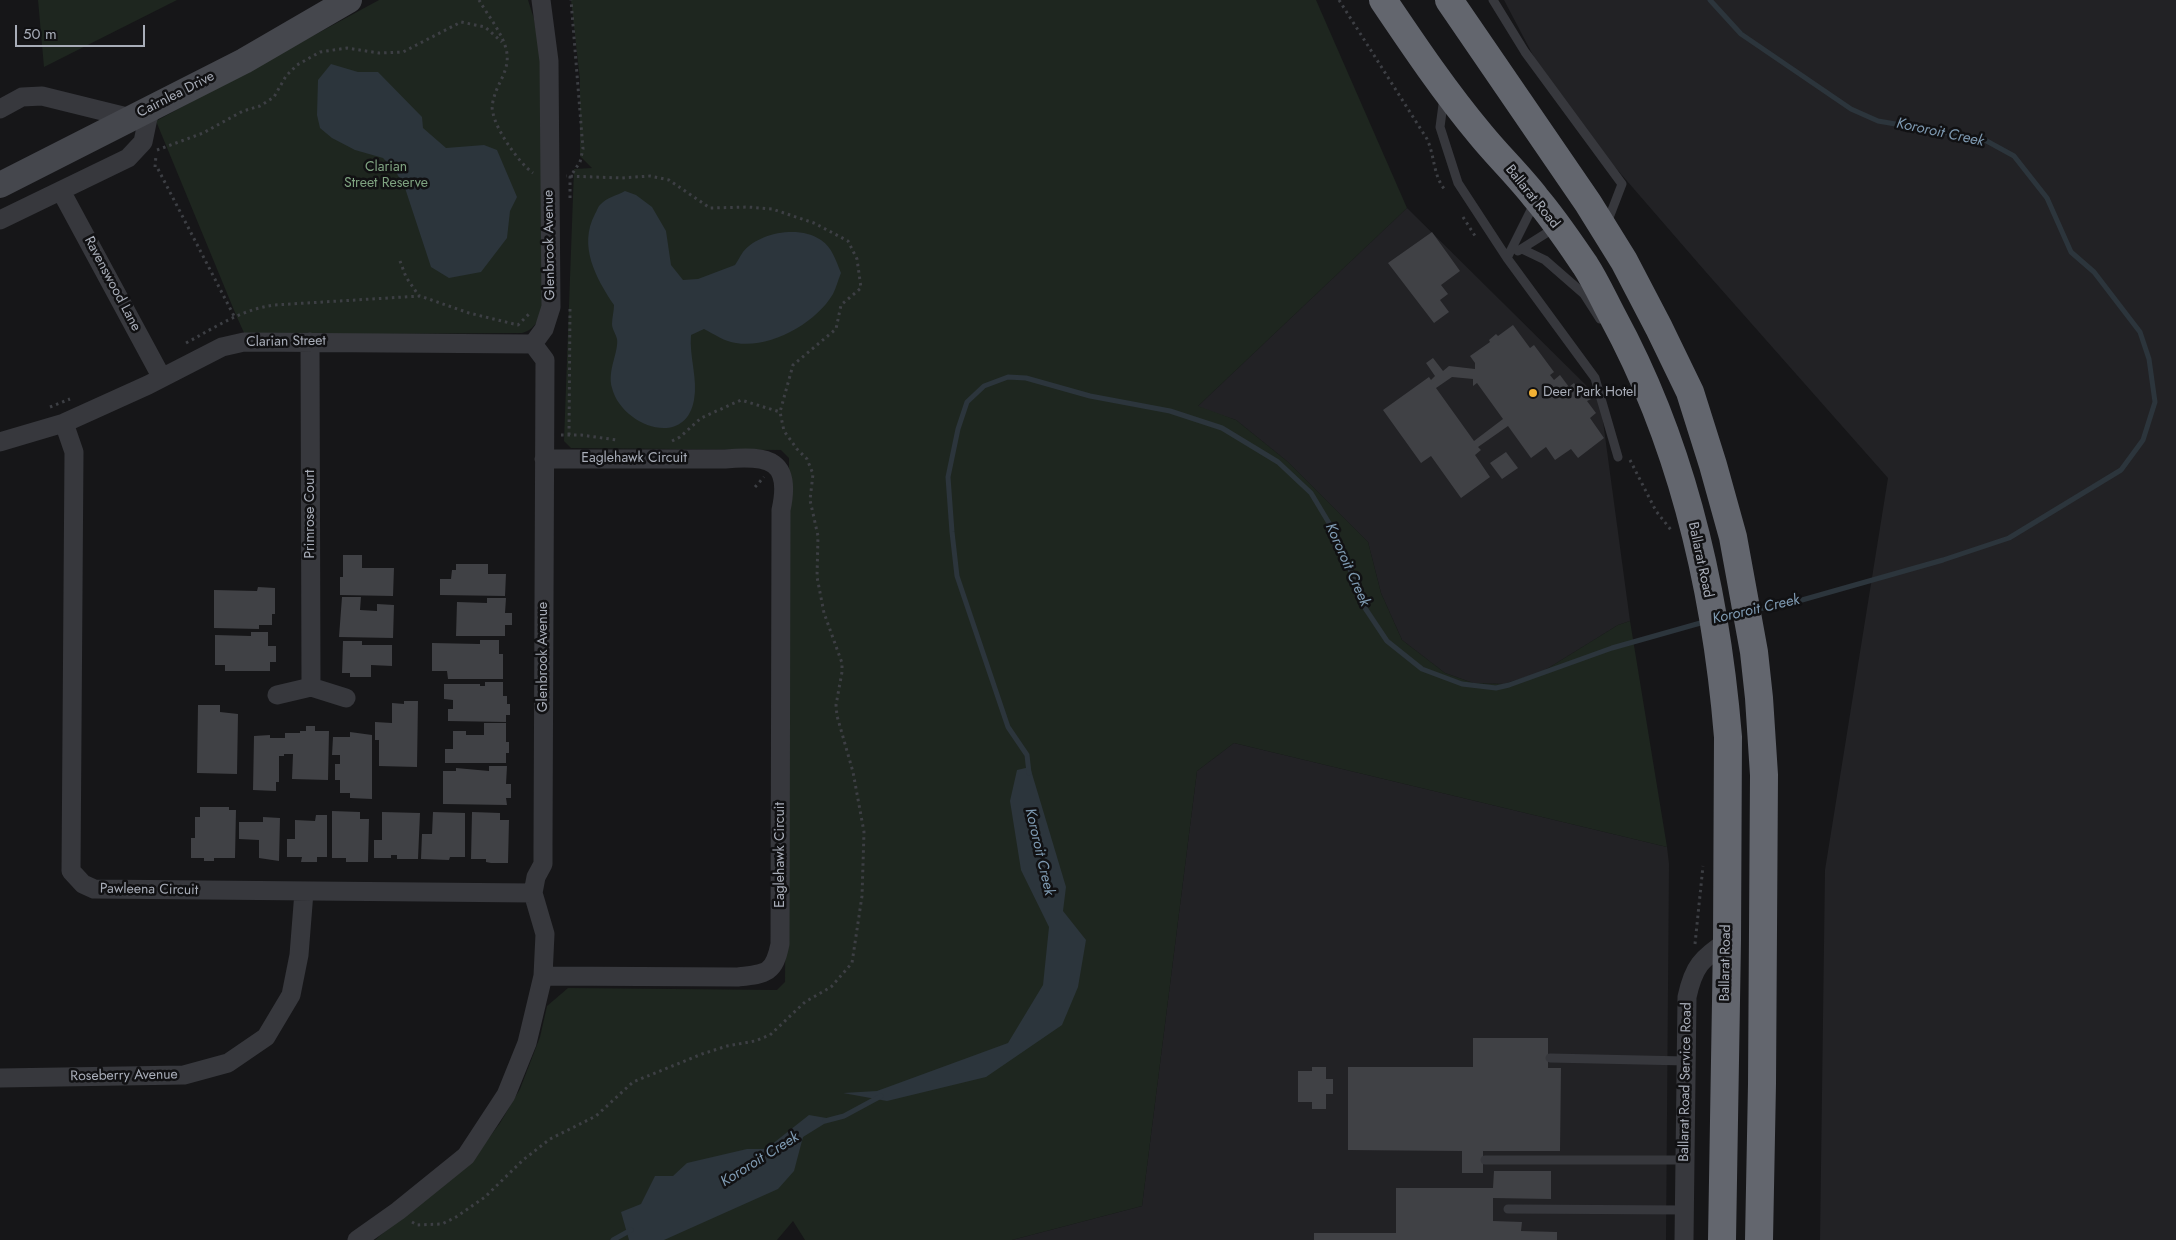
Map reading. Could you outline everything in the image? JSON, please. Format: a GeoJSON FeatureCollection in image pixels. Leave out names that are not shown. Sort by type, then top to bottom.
{"type":"FeatureCollection","features":[{"type":"Feature","properties":{"kind":"highway","name":"Ballarat Road"},"geometry":{"type":"LineString","coordinates":[[1383,0],[1445,89],[1481,135],[1537,199],[1586,267],[1624,337],[1660,415],[1680,474],[1707,587],[1725,707],[1728,776],[1722,1240]]}},
{"type":"Feature","properties":{"kind":"highway"},"geometry":{"type":"LineString","coordinates":[[1449,0],[1588,203],[1624,261],[1690,392],[1713,465],[1732,537],[1746,606],[1760,698],[1764,795],[1759,1240]]}},
{"type":"Feature","properties":{"kind":"highway"},"geometry":{"type":"LineString","coordinates":[[1557,226],[1588,203]]}},
{"type":"Feature","properties":{"kind":"street","name":"Cairnlea Drive"},"geometry":{"type":"LineString","coordinates":[[0,185],[244,61],[349,0]]}},
{"type":"Feature","properties":{"kind":"street","name":"Glenbrook Avenue"},"geometry":{"type":"LineString","coordinates":[[533,892],[536,877],[543,864],[545,360],[533,344],[544,329],[551,307],[549,61],[539,2]]}},
{"type":"Feature","properties":{"kind":"street"},"geometry":{"type":"LineString","coordinates":[[0,109],[22,97],[42,96],[142,113],[148,118],[143,142],[128,158],[0,220]]}},
{"type":"Feature","properties":{"kind":"street","name":"Ravenswood Lane"},"geometry":{"type":"LineString","coordinates":[[61,190],[162,378]]}},
{"type":"Feature","properties":{"kind":"street","name":"Clarian Street"},"geometry":{"type":"LineString","coordinates":[[0,442],[64,423],[162,378],[222,347],[244,342],[533,344]]}},
{"type":"Feature","properties":{"kind":"street","name":"Primrose Court"},"geometry":{"type":"LineString","coordinates":[[310,342],[311,687]]}},
{"type":"Feature","properties":{"kind":"street","name":"Pawleena Circuit"},"geometry":{"type":"LineString","coordinates":[[64,423],[74,452],[71,871],[83,884],[94,890],[533,892]]}},
{"type":"Feature","properties":{"kind":"street","name":"Eaglehawk Circuit"},"geometry":{"type":"LineString","coordinates":[[543,976],[737,978],[770,970],[777,959],[780,944],[781,510],[776,490],[767,475],[757,468],[725,459],[544,459]]}},
{"type":"Feature","properties":{"kind":"street"},"geometry":{"type":"LineString","coordinates":[[277,696],[311,687],[346,698]]}},
{"type":"Feature","properties":{"kind":"street","name":"Roseberry Avenue"},"geometry":{"type":"LineString","coordinates":[[0,1078],[184,1075],[228,1063],[266,1037],[291,996],[299,955],[304,892]]}},
{"type":"Feature","properties":{"kind":"street"},"geometry":{"type":"LineString","coordinates":[[357,1240],[398,1211],[466,1156],[506,1094],[527,1043],[543,976],[544,934],[533,892]]}},
{"type":"Feature","properties":{"kind":"street","name":"Ballarat Road Service Road"},"geometry":{"type":"LineString","coordinates":[[1684,1240],[1687,997],[1694,970],[1701,961],[1727,940]]}},
{"type":"Feature","properties":{"kind":"lane"},"geometry":{"type":"LineString","coordinates":[[1493,0],[1525,52],[1622,184],[1604,230]]}},
{"type":"Feature","properties":{"kind":"lane"},"geometry":{"type":"LineString","coordinates":[[1445,89],[1440,127],[1458,183],[1507,258],[1595,378],[1618,457]]}},
{"type":"Feature","properties":{"kind":"lane"},"geometry":{"type":"LineString","coordinates":[[1507,258],[1537,199]]}},
{"type":"Feature","properties":{"kind":"lane"},"geometry":{"type":"LineString","coordinates":[[1507,258],[1557,226]]}},
{"type":"Feature","properties":{"kind":"lane"},"geometry":{"type":"LineString","coordinates":[[1522,249],[1545,260],[1584,294],[1603,324],[1624,337]]}},
{"type":"Feature","properties":{"kind":"lane"},"geometry":{"type":"LineString","coordinates":[[1550,1058],[1686,1061]]}},
{"type":"Feature","properties":{"kind":"lane"},"geometry":{"type":"LineString","coordinates":[[1485,1160],[1685,1160]]}},
{"type":"Feature","properties":{"kind":"lane"},"geometry":{"type":"LineString","coordinates":[[1508,1209],[1684,1210]]}},
{"type":"Feature","properties":{"kind":"path"},"geometry":{"type":"LineString","coordinates":[[398,1211],[417,1225],[442,1224],[456,1217],[485,1196],[523,1160],[550,1139],[596,1116],[633,1082],[702,1054],[727,1046],[756,1041],[770,1035],[805,1002],[831,987],[852,963],[862,896],[864,832],[853,772],[837,716],[836,705],[842,663],[824,613],[817,577],[818,536],[810,500],[813,474],[807,459],[784,431],[780,412],[793,365],[836,329],[842,306],[861,288],[857,259],[848,241],[814,224],[772,209],[748,207],[710,208],[669,180],[650,176],[622,178],[570,177],[534,174],[528,170],[506,140],[492,112],[495,94],[502,81],[507,56],[504,44],[479,0]]}},
{"type":"Feature","properties":{"kind":"path"},"geometry":{"type":"LineString","coordinates":[[570,177],[580,162],[583,149],[571,0]]}},
{"type":"Feature","properties":{"kind":"path"},"geometry":{"type":"LineString","coordinates":[[138,147],[157,150],[211,130],[243,111],[260,106],[274,97],[286,76],[297,65],[320,52],[347,48],[380,53],[403,52],[460,22],[485,27],[504,44]]}},
{"type":"Feature","properties":{"kind":"path"},"geometry":{"type":"LineString","coordinates":[[157,150],[156,168],[234,316]]}},
{"type":"Feature","properties":{"kind":"path"},"geometry":{"type":"LineString","coordinates":[[400,261],[406,277],[420,296]]}},
{"type":"Feature","properties":{"kind":"path"},"geometry":{"type":"LineString","coordinates":[[668,442],[680,437],[702,418],[741,400],[780,412]]}},
{"type":"Feature","properties":{"kind":"path"},"geometry":{"type":"LineString","coordinates":[[544,436],[581,435],[620,440]]}},
{"type":"Feature","properties":{"kind":"shaded area"},"geometry":{"type":"Polygon","coordinates":[[[1504,0],[2176,0],[2176,1240],[1820,1240],[1825,870],[1888,478],[1556,99],[1504,0]]]}},
{"type":"Feature","properties":{"kind":"shaded area","name":"Deer Park Hotel"},"geometry":{"type":"Polygon","coordinates":[[[1407,208],[1600,399],[1630,621],[1618,625],[1542,672],[1504,684],[1473,683],[1445,673],[1402,640],[1381,593],[1368,542],[1288,462],[1236,420],[1197,407],[1407,208]]]}},
{"type":"Feature","properties":{"kind":"shaded area"},"geometry":{"type":"Polygon","coordinates":[[[1234,743],[1667,847],[1669,864],[1666,1240],[1012,1240],[1142,1206],[1197,771],[1234,743]]]}},
{"type":"Feature","properties":{"kind":"green space"},"geometry":{"type":"Polygon","coordinates":[[[38,0],[177,0],[44,67],[38,0]]]}},
{"type":"Feature","properties":{"kind":"green space","name":"Clarian Street Reserve"},"geometry":{"type":"Polygon","coordinates":[[[379,0],[528,0],[534,19],[541,59],[543,305],[536,323],[527,331],[522,333],[245,335],[236,315],[156,121],[379,0]]]}},
{"type":"Feature","properties":{"kind":"green space"},"geometry":{"type":"Polygon","coordinates":[[[571,0],[1316,0],[1407,208],[1198,406],[1236,420],[1288,462],[1368,542],[1381,593],[1402,640],[1445,673],[1473,683],[1504,684],[1542,672],[1618,625],[1630,621],[1667,847],[1234,743],[1197,771],[1142,1206],[1012,1240],[805,1240],[793,1221],[777,1240],[375,1240],[479,1151],[500,1123],[520,1089],[540,1037],[547,1006],[568,988],[777,990],[785,982],[789,458],[781,450],[571,448],[564,441],[574,169],[592,168],[580,156],[580,80],[571,0]]]}},
{"type":"Feature","properties":{"kind":"water"},"geometry":{"type":"Polygon","coordinates":[[[331,64],[358,72],[378,72],[422,117],[423,128],[446,148],[484,145],[497,150],[517,197],[510,211],[507,238],[481,272],[449,278],[431,267],[405,188],[396,172],[383,158],[355,150],[332,138],[320,128],[317,115],[318,80],[331,64]]]}},
{"type":"Feature","properties":{"kind":"water"},"geometry":{"type":"Polygon","coordinates":[[[625,191],[636,195],[652,207],[666,231],[671,265],[683,280],[698,279],[735,265],[750,245],[769,235],[791,232],[812,235],[825,243],[841,273],[833,294],[825,305],[804,324],[777,338],[749,344],[728,341],[704,329],[691,335],[695,384],[694,400],[688,415],[679,424],[666,428],[653,427],[627,413],[618,401],[612,388],[611,375],[617,344],[612,324],[614,305],[601,284],[591,261],[588,238],[590,226],[599,206],[606,200],[625,191]]]}},
{"type":"Feature","properties":{"kind":"water"},"geometry":{"type":"Polygon","coordinates":[[[1030,767],[1066,887],[1063,911],[1086,940],[1078,987],[1062,1025],[986,1077],[887,1101],[843,1093],[877,1091],[1008,1043],[1043,985],[1049,927],[1021,870],[1010,801],[1017,770],[1030,767]]]}},
{"type":"Feature","properties":{"kind":"water"},"geometry":{"type":"Polygon","coordinates":[[[809,1115],[832,1119],[803,1137],[794,1171],[778,1189],[664,1240],[629,1240],[621,1212],[641,1204],[655,1176],[673,1176],[687,1163],[747,1149],[766,1149],[809,1115]]]}},
{"type":"Feature","properties":{"kind":"building"},"geometry":{"type":"Polygon","coordinates":[[[1432,232],[1460,271],[1441,285],[1448,294],[1440,300],[1449,312],[1434,323],[1388,263],[1432,232]]]}},
{"type":"Feature","properties":{"kind":"building"},"geometry":{"type":"Polygon","coordinates":[[[1513,325],[1530,348],[1534,345],[1554,372],[1550,375],[1554,380],[1560,375],[1569,387],[1574,383],[1582,394],[1586,392],[1591,399],[1587,401],[1596,413],[1590,418],[1604,438],[1578,458],[1571,449],[1555,460],[1546,447],[1531,458],[1508,426],[1478,447],[1481,450],[1475,455],[1490,477],[1461,498],[1431,456],[1421,463],[1383,410],[1429,377],[1431,380],[1435,376],[1426,363],[1433,358],[1443,371],[1449,366],[1475,369],[1475,363],[1470,356],[1490,342],[1489,340],[1496,334],[1498,336],[1513,325]],[[1452,377],[1436,388],[1474,441],[1503,419],[1477,383],[1473,386],[1473,379],[1452,377]]]}},
{"type":"Feature","properties":{"kind":"building"},"geometry":{"type":"Polygon","coordinates":[[[1506,452],[1518,468],[1502,479],[1490,463],[1506,452]]]}},
{"type":"Feature","properties":{"kind":"building"},"geometry":{"type":"Polygon","coordinates":[[[343,555],[362,555],[362,568],[394,568],[393,596],[340,595],[340,577],[343,577],[343,555]]]}},
{"type":"Feature","properties":{"kind":"building"},"geometry":{"type":"Polygon","coordinates":[[[456,564],[488,564],[488,574],[506,574],[505,596],[440,595],[440,579],[451,579],[452,570],[456,570],[456,564]]]}},
{"type":"Feature","properties":{"kind":"building"},"geometry":{"type":"Polygon","coordinates":[[[258,587],[275,588],[275,614],[272,614],[272,625],[259,625],[259,629],[214,628],[214,590],[257,591],[258,587]]]}},
{"type":"Feature","properties":{"kind":"building"},"geometry":{"type":"Polygon","coordinates":[[[342,597],[361,597],[360,610],[377,611],[377,604],[394,605],[393,638],[339,637],[342,597]]]}},
{"type":"Feature","properties":{"kind":"building"},"geometry":{"type":"Polygon","coordinates":[[[487,598],[506,598],[505,613],[512,613],[512,625],[505,625],[505,636],[456,636],[457,602],[487,603],[487,598]]]}},
{"type":"Feature","properties":{"kind":"building"},"geometry":{"type":"Polygon","coordinates":[[[251,632],[268,632],[268,646],[276,646],[276,662],[270,662],[270,671],[225,671],[225,665],[215,665],[215,635],[251,636],[251,632]]]}},
{"type":"Feature","properties":{"kind":"building"},"geometry":{"type":"Polygon","coordinates":[[[480,640],[499,640],[499,654],[503,654],[503,679],[448,679],[447,671],[432,671],[432,643],[480,644],[480,640]]]}},
{"type":"Feature","properties":{"kind":"building"},"geometry":{"type":"Polygon","coordinates":[[[343,641],[362,641],[362,645],[392,645],[392,666],[371,665],[371,677],[350,677],[350,673],[342,673],[343,641]]]}},
{"type":"Feature","properties":{"kind":"building"},"geometry":{"type":"Polygon","coordinates":[[[485,682],[503,682],[503,696],[507,696],[507,704],[510,704],[510,715],[506,715],[506,722],[448,721],[448,709],[453,709],[453,700],[444,699],[444,684],[480,684],[480,686],[485,686],[485,682]]]}},
{"type":"Feature","properties":{"kind":"building"},"geometry":{"type":"Polygon","coordinates":[[[404,701],[418,701],[417,767],[379,766],[379,740],[375,740],[375,722],[392,723],[392,703],[404,704],[404,701]]]}},
{"type":"Feature","properties":{"kind":"building"},"geometry":{"type":"Polygon","coordinates":[[[198,705],[220,705],[220,712],[238,714],[237,774],[197,773],[198,705]]]}},
{"type":"Feature","properties":{"kind":"building"},"geometry":{"type":"Polygon","coordinates":[[[484,723],[506,723],[506,742],[509,742],[509,753],[506,753],[506,763],[445,763],[445,749],[453,749],[453,731],[466,731],[466,735],[484,735],[484,723]]]}},
{"type":"Feature","properties":{"kind":"building"},"geometry":{"type":"Polygon","coordinates":[[[306,726],[315,726],[315,731],[329,731],[328,780],[292,779],[293,754],[284,754],[284,756],[279,756],[279,782],[276,782],[276,791],[253,790],[254,736],[270,735],[270,738],[285,738],[285,733],[306,731],[306,726]]]}},
{"type":"Feature","properties":{"kind":"building"},"geometry":{"type":"Polygon","coordinates":[[[350,732],[372,735],[372,799],[350,798],[350,793],[340,793],[340,780],[335,780],[335,764],[340,764],[340,755],[332,755],[333,737],[350,737],[350,732]]]}},
{"type":"Feature","properties":{"kind":"building"},"geometry":{"type":"Polygon","coordinates":[[[489,766],[507,766],[506,784],[511,784],[511,798],[506,798],[507,805],[443,804],[443,771],[456,771],[456,768],[489,771],[489,766]]]}},
{"type":"Feature","properties":{"kind":"building"},"geometry":{"type":"Polygon","coordinates":[[[200,807],[229,807],[229,810],[236,810],[235,858],[214,858],[214,861],[204,861],[204,858],[191,858],[191,838],[195,838],[195,817],[200,817],[200,807]]]}},
{"type":"Feature","properties":{"kind":"building"},"geometry":{"type":"Polygon","coordinates":[[[332,811],[360,812],[360,819],[369,819],[368,862],[346,862],[346,858],[332,858],[332,811]]]}},
{"type":"Feature","properties":{"kind":"building"},"geometry":{"type":"Polygon","coordinates":[[[382,812],[420,813],[418,859],[397,859],[397,855],[391,855],[391,858],[374,858],[374,840],[382,840],[382,812]]]}},
{"type":"Feature","properties":{"kind":"building"},"geometry":{"type":"Polygon","coordinates":[[[433,812],[465,813],[465,857],[450,857],[449,860],[421,859],[422,834],[432,834],[433,812]]]}},
{"type":"Feature","properties":{"kind":"building"},"geometry":{"type":"Polygon","coordinates":[[[472,812],[500,813],[500,820],[509,820],[508,863],[491,863],[486,862],[486,859],[471,859],[472,812]]]}},
{"type":"Feature","properties":{"kind":"building"},"geometry":{"type":"Polygon","coordinates":[[[316,815],[327,815],[327,857],[317,857],[317,862],[301,862],[302,857],[287,857],[287,839],[295,839],[295,820],[315,821],[316,815]]]}},
{"type":"Feature","properties":{"kind":"building"},"geometry":{"type":"Polygon","coordinates":[[[263,817],[280,818],[279,861],[259,858],[259,840],[239,839],[239,822],[263,822],[263,817]]]}},
{"type":"Feature","properties":{"kind":"building"},"geometry":{"type":"Polygon","coordinates":[[[1473,1038],[1548,1038],[1548,1068],[1561,1068],[1560,1151],[1483,1151],[1483,1173],[1462,1173],[1462,1151],[1348,1150],[1348,1067],[1473,1067],[1473,1038]]]}},
{"type":"Feature","properties":{"kind":"building"},"geometry":{"type":"Polygon","coordinates":[[[1312,1067],[1326,1067],[1326,1079],[1333,1079],[1333,1094],[1326,1094],[1326,1109],[1312,1109],[1312,1102],[1298,1102],[1298,1071],[1312,1071],[1312,1067]]]}},
{"type":"Feature","properties":{"kind":"building"},"geometry":{"type":"Polygon","coordinates":[[[1494,1171],[1551,1171],[1551,1199],[1493,1198],[1493,1221],[1522,1222],[1521,1231],[1557,1232],[1557,1240],[1314,1240],[1314,1233],[1396,1233],[1396,1188],[1493,1188],[1494,1171]]]}},
{"type":"Feature","properties":{"kind":"waterway","name":"Kororoit Creek"},"geometry":{"type":"LineString","coordinates":[[1710,0],[1741,34],[1851,109],[1878,121],[1983,139],[2014,156],[2047,198],[2071,252],[2094,272],[2140,332],[2149,359],[2155,402],[2143,440],[2121,470],[2009,538],[1943,560],[1802,600],[1754,610]]}},
{"type":"Feature","properties":{"kind":"waterway","name":"Kororoit Creek"},"geometry":{"type":"LineString","coordinates":[[1029,773],[1027,755],[1008,727],[957,576],[948,477],[958,429],[967,402],[984,386],[1008,377],[1026,378],[1090,396],[1170,411],[1222,428],[1278,462],[1311,493],[1338,538],[1365,608],[1387,641],[1422,669],[1462,684],[1496,688],[1509,685],[1612,648],[1704,622]]}},
{"type":"Feature","properties":{"kind":"waterway","name":"Kororoit Creek"},"geometry":{"type":"LineString","coordinates":[[1720,618],[1738,613]]}},
{"type":"Feature","properties":{"kind":"waterway","name":"Kororoit Creek"},"geometry":{"type":"LineString","coordinates":[[825,1121],[844,1116],[881,1096]]}},
{"type":"Feature","properties":{"kind":"waterway","name":"Kororoit Creek"},"geometry":{"type":"LineString","coordinates":[[613,1240],[631,1230]]}},
{"type":"Feature","properties":{"kind":"place","name":"Deer Park Hotel"},"geometry":{"type":"Point","coordinates":[1533,393]}}]}
